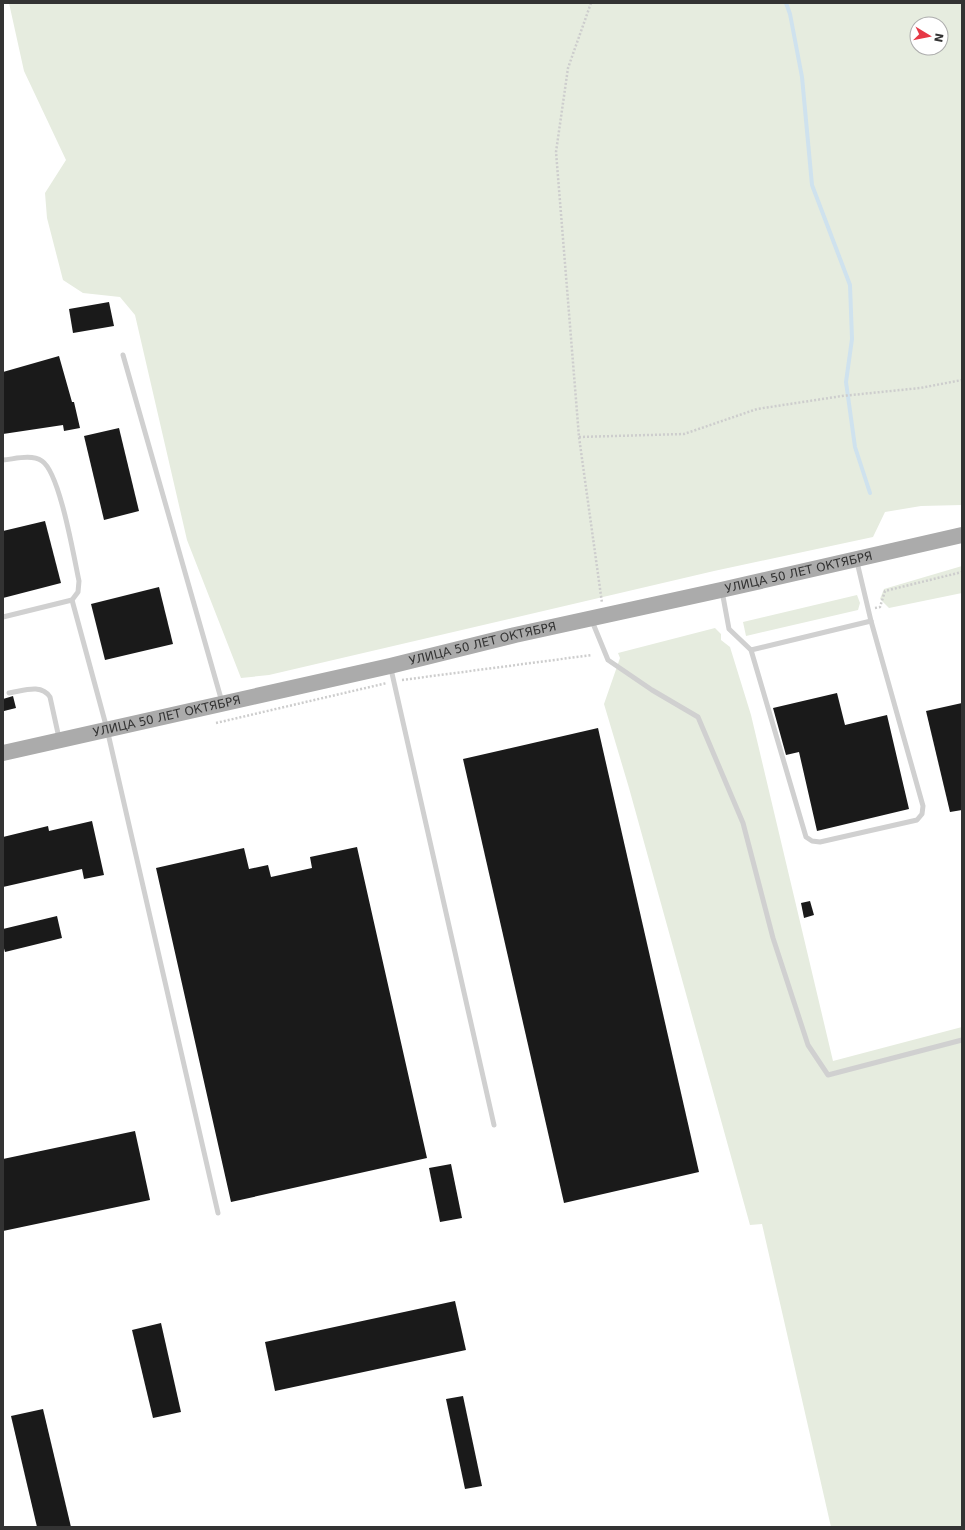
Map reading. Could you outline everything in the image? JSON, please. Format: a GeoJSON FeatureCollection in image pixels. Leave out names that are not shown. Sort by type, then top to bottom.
{"type":"FeatureCollection","features":[{"type":"Feature","properties":{"kind":"main road","name":"УЛИЦА 50 ЛЕТ ОКТЯБРЯ"},"geometry":{"type":"LineString","coordinates":[[3,753],[962,535]]}},
{"type":"Feature","properties":{"kind":"lane"},"geometry":{"type":"LineString","coordinates":[[124,355],[222,703]]}},
{"type":"Feature","properties":{"kind":"lane"},"geometry":{"type":"LineString","coordinates":[[3,460],[30,457],[42,461],[51,471],[59,494],[79,581],[78,592],[72,600],[3,617]]}},
{"type":"Feature","properties":{"kind":"lane"},"geometry":{"type":"LineString","coordinates":[[721,590],[729,629],[751,650],[806,837],[812,841],[820,842],[917,820],[922,814],[923,806],[868,610],[863,580],[856,559]]}},
{"type":"Feature","properties":{"kind":"lane"},"geometry":{"type":"LineString","coordinates":[[72,600],[107,729],[218,1213]]}},
{"type":"Feature","properties":{"kind":"lane"},"geometry":{"type":"LineString","coordinates":[[598,617],[608,660],[652,690],[698,717],[743,823],[773,938],[808,1045],[828,1075],[962,1040]]}},
{"type":"Feature","properties":{"kind":"lane"},"geometry":{"type":"LineString","coordinates":[[751,650],[871,621]]}},
{"type":"Feature","properties":{"kind":"lane"},"geometry":{"type":"LineString","coordinates":[[390,666],[494,1125]]}},
{"type":"Feature","properties":{"kind":"lane"},"geometry":{"type":"LineString","coordinates":[[9,693],[38,688],[46,692],[50,697],[60,740]]}},
{"type":"Feature","properties":{"kind":"path"},"geometry":{"type":"LineString","coordinates":[[591,3],[568,68],[556,152],[579,437],[598,617]]}},
{"type":"Feature","properties":{"kind":"path"},"geometry":{"type":"LineString","coordinates":[[579,437],[684,434],[756,409],[842,396],[920,388],[962,380]]}},
{"type":"Feature","properties":{"kind":"path"},"geometry":{"type":"LineString","coordinates":[[868,610],[880,607],[885,591],[962,572]]}},
{"type":"Feature","properties":{"kind":"shaded area"},"geometry":{"type":"Polygon","coordinates":[[[9,3],[962,3],[962,505],[921,506],[885,512],[873,537],[714,571],[269,675],[241,678],[187,540],[135,315],[120,297],[83,293],[63,280],[47,218],[45,193],[66,160],[24,71],[9,3]]]}},
{"type":"Feature","properties":{"kind":"shaded area"},"geometry":{"type":"Polygon","coordinates":[[[962,566],[962,593],[889,608],[880,599],[884,589],[962,566]]]}},
{"type":"Feature","properties":{"kind":"shaded area"},"geometry":{"type":"Polygon","coordinates":[[[857,595],[860,603],[858,610],[746,636],[743,622],[857,595]]]}},
{"type":"Feature","properties":{"kind":"shaded area"},"geometry":{"type":"Polygon","coordinates":[[[715,628],[721,634],[721,640],[730,647],[751,715],[833,1061],[962,1027],[962,1527],[831,1527],[762,1224],[750,1225],[629,788],[604,704],[620,658],[618,653],[715,628]]]}},
{"type":"Feature","properties":{"kind":"building"},"geometry":{"type":"Polygon","coordinates":[[[109,302],[114,326],[73,333],[69,309],[109,302]]]}},
{"type":"Feature","properties":{"kind":"building"},"geometry":{"type":"Polygon","coordinates":[[[59,356],[72,402],[74,402],[80,428],[64,431],[63,425],[3,434],[3,372],[59,356]]]}},
{"type":"Feature","properties":{"kind":"building"},"geometry":{"type":"Polygon","coordinates":[[[119,428],[139,511],[104,520],[84,436],[119,428]]]}},
{"type":"Feature","properties":{"kind":"building"},"geometry":{"type":"Polygon","coordinates":[[[45,521],[61,583],[3,598],[3,531],[45,521]]]}},
{"type":"Feature","properties":{"kind":"building"},"geometry":{"type":"Polygon","coordinates":[[[159,587],[173,644],[105,660],[91,604],[159,587]]]}},
{"type":"Feature","properties":{"kind":"building"},"geometry":{"type":"Polygon","coordinates":[[[837,693],[845,725],[887,715],[909,809],[817,831],[799,752],[786,755],[773,708],[837,693]]]}},
{"type":"Feature","properties":{"kind":"building"},"geometry":{"type":"Polygon","coordinates":[[[13,696],[16,708],[4,711],[3,699],[13,696]]]}},
{"type":"Feature","properties":{"kind":"building"},"geometry":{"type":"Polygon","coordinates":[[[962,703],[962,810],[950,812],[926,711],[962,703]]]}},
{"type":"Feature","properties":{"kind":"building"},"geometry":{"type":"Polygon","coordinates":[[[598,728],[699,1172],[564,1203],[463,759],[598,728]]]}},
{"type":"Feature","properties":{"kind":"building"},"geometry":{"type":"Polygon","coordinates":[[[92,821],[104,875],[84,879],[82,869],[3,887],[3,837],[48,826],[49,831],[92,821]]]}},
{"type":"Feature","properties":{"kind":"building"},"geometry":{"type":"Polygon","coordinates":[[[357,847],[427,1158],[231,1202],[156,868],[244,848],[249,869],[268,865],[271,877],[312,868],[310,857],[357,847]]]}},
{"type":"Feature","properties":{"kind":"building"},"geometry":{"type":"Polygon","coordinates":[[[810,901],[814,915],[804,918],[801,903],[810,901]]]}},
{"type":"Feature","properties":{"kind":"building"},"geometry":{"type":"Polygon","coordinates":[[[57,916],[62,938],[5,952],[3,945],[3,929],[57,916]]]}},
{"type":"Feature","properties":{"kind":"building"},"geometry":{"type":"Polygon","coordinates":[[[135,1131],[150,1200],[3,1231],[3,1159],[135,1131]]]}},
{"type":"Feature","properties":{"kind":"building"},"geometry":{"type":"Polygon","coordinates":[[[451,1164],[462,1218],[440,1222],[429,1168],[451,1164]]]}},
{"type":"Feature","properties":{"kind":"building"},"geometry":{"type":"Polygon","coordinates":[[[455,1301],[466,1350],[275,1391],[265,1342],[455,1301]]]}},
{"type":"Feature","properties":{"kind":"building"},"geometry":{"type":"Polygon","coordinates":[[[161,1323],[181,1412],[153,1418],[132,1330],[161,1323]]]}},
{"type":"Feature","properties":{"kind":"building"},"geometry":{"type":"Polygon","coordinates":[[[463,1396],[482,1486],[465,1489],[446,1399],[463,1396]]]}},
{"type":"Feature","properties":{"kind":"building"},"geometry":{"type":"Polygon","coordinates":[[[43,1409],[71,1527],[37,1527],[11,1416],[43,1409]]]}},
{"type":"Feature","properties":{"kind":"waterway"},"geometry":{"type":"LineString","coordinates":[[786,3],[790,14],[802,77],[812,185],[850,285],[852,339],[846,382],[855,447],[870,493]]}}]}
